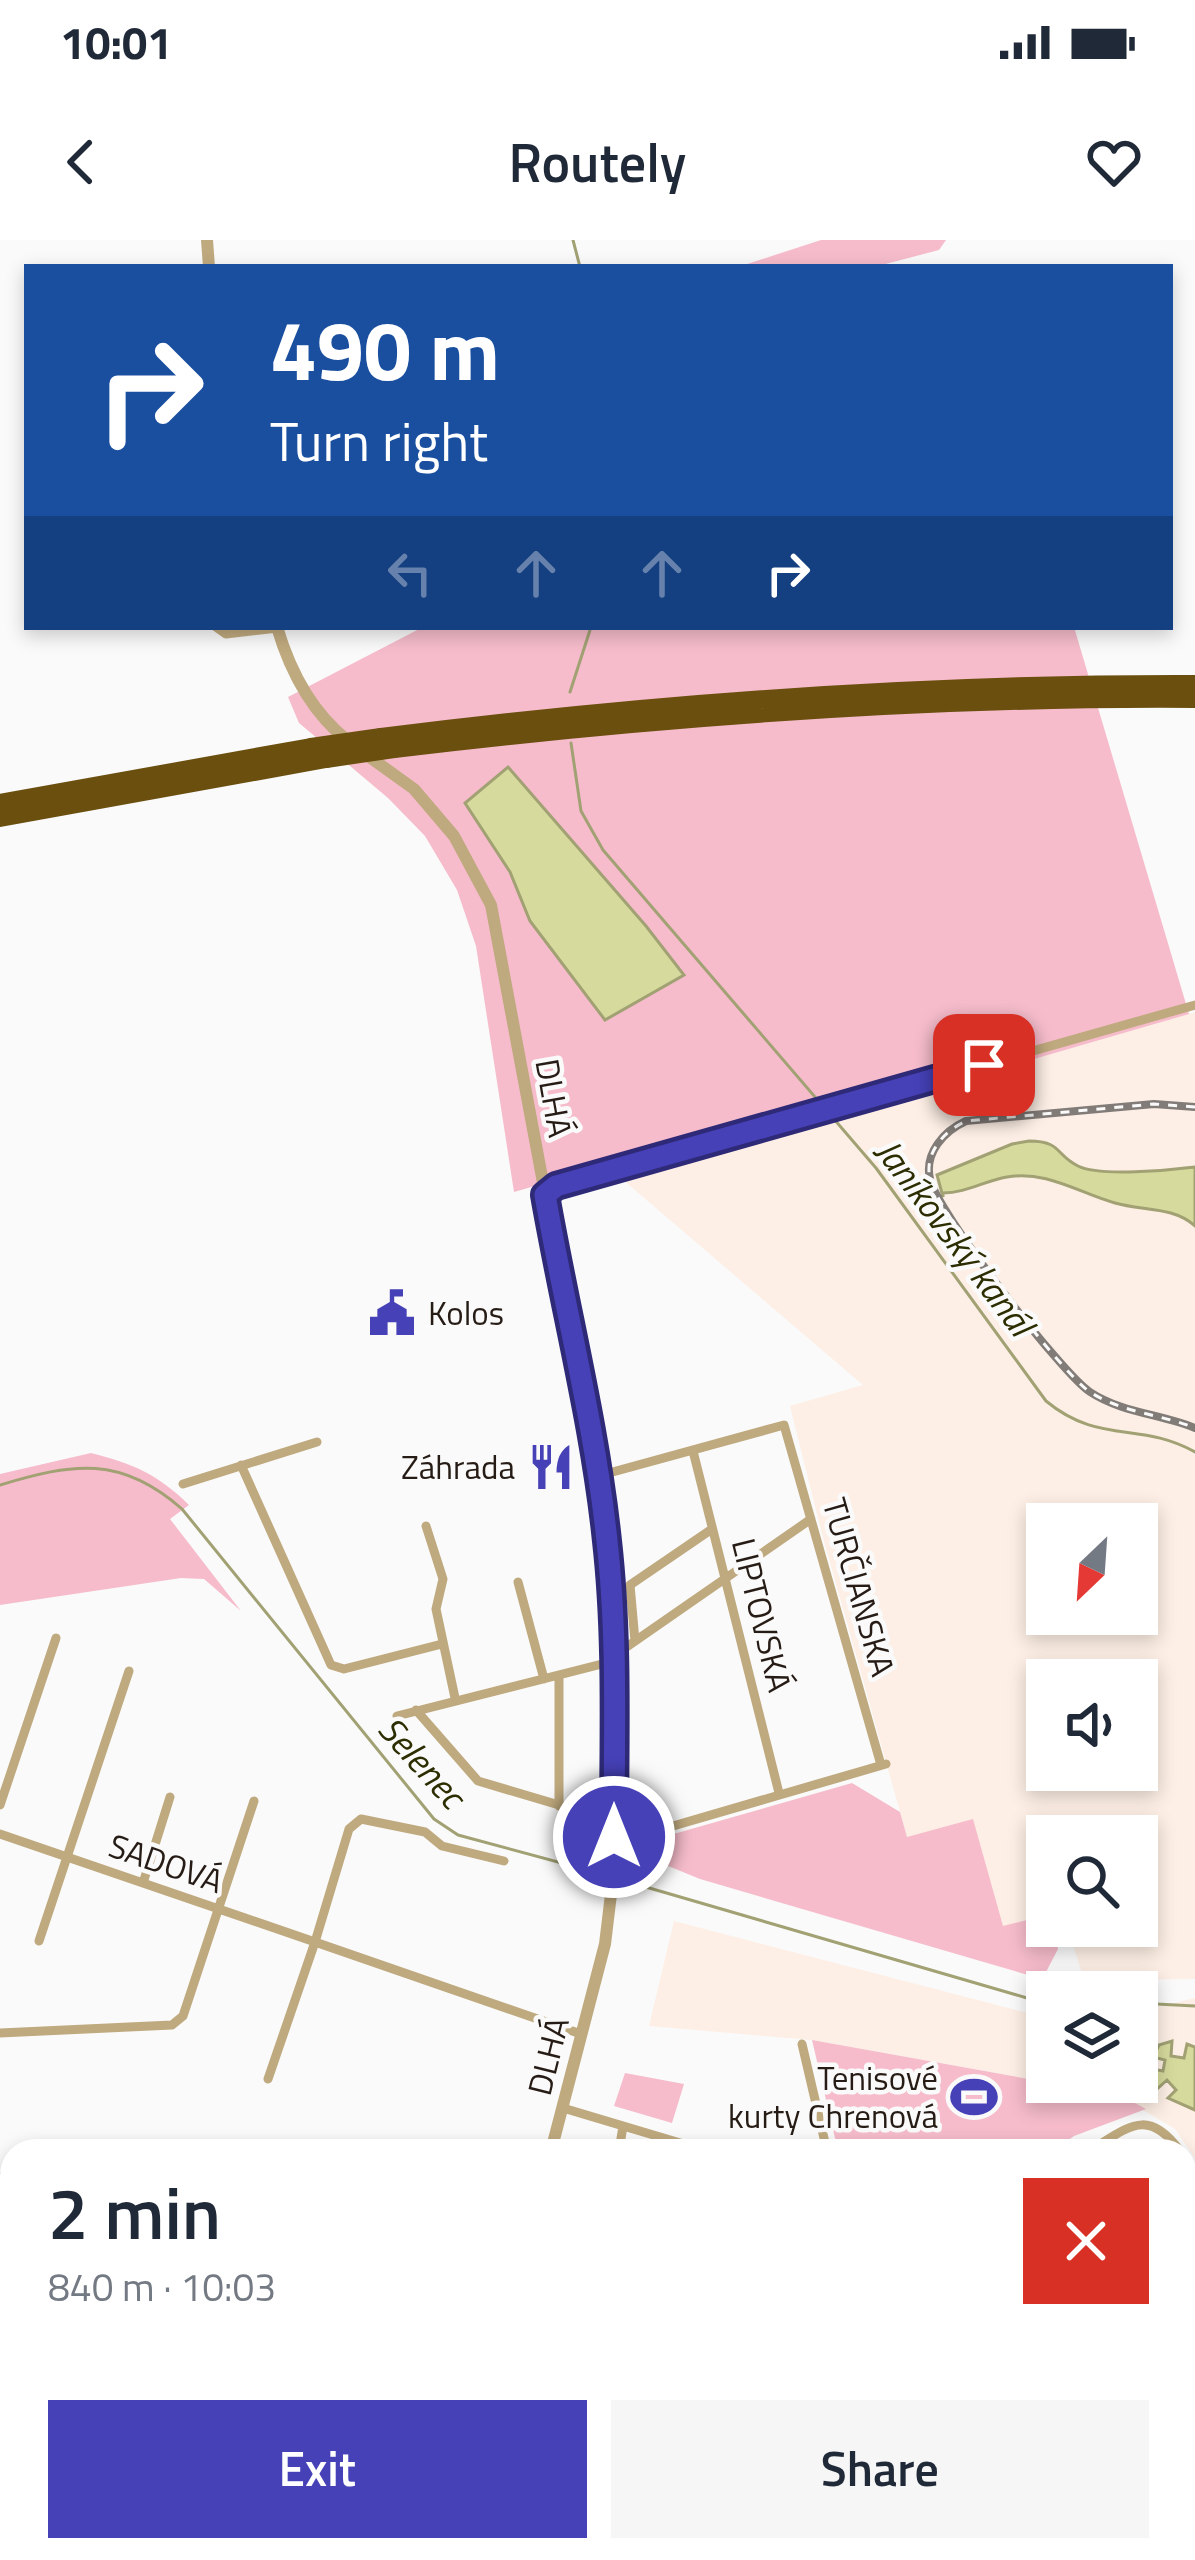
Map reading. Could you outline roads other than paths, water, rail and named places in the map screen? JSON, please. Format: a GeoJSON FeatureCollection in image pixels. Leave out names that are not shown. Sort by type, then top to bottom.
{"type":"FeatureCollection","features":[{"type":"Feature","properties":{"kind":"highway"},"geometry":{"type":"LineString","coordinates":[[0,803],[581,712],[939,688],[1195,684]]}},
{"type":"Feature","properties":{"kind":"highway"},"geometry":{"type":"LineString","coordinates":[[388,743],[802,710],[1195,699]]}},
{"type":"Feature","properties":{"kind":"highway"},"geometry":{"type":"LineString","coordinates":[[0,818],[319,753]]}},
{"type":"Feature","properties":{"kind":"street"},"geometry":{"type":"LineString","coordinates":[[220,630],[226,634],[256,630]]}},
{"type":"Feature","properties":{"kind":"street","name":"DLHÁ"},"geometry":{"type":"LineString","coordinates":[[279,630],[287,661],[307,697],[340,734],[413,789],[454,836],[491,905],[598,1476],[614,1656],[613,1869],[605,1944],[554,2139]]}},
{"type":"Feature","properties":{"kind":"street"},"geometry":{"type":"LineString","coordinates":[[545,1195],[556,1186],[1195,1005]]}},
{"type":"Feature","properties":{"kind":"street","name":"TURČIANSKA"},"geometry":{"type":"LineString","coordinates":[[693,1450],[784,1425],[884,1764],[778,1793]]}},
{"type":"Feature","properties":{"kind":"street"},"geometry":{"type":"LineString","coordinates":[[183,1484],[317,1442]]}},
{"type":"Feature","properties":{"kind":"street"},"geometry":{"type":"LineString","coordinates":[[598,1476],[693,1450]]}},
{"type":"Feature","properties":{"kind":"street","name":"LIPTOVSKÁ"},"geometry":{"type":"LineString","coordinates":[[693,1450],[778,1793]]}},
{"type":"Feature","properties":{"kind":"street"},"geometry":{"type":"LineString","coordinates":[[241,1466],[331,1665],[356,1667],[442,1644]]}},
{"type":"Feature","properties":{"kind":"street"},"geometry":{"type":"LineString","coordinates":[[397,1716],[602,1664],[812,1519]]}},
{"type":"Feature","properties":{"kind":"street"},"geometry":{"type":"LineString","coordinates":[[426,1526],[443,1579],[436,1609],[455,1698]]}},
{"type":"Feature","properties":{"kind":"street"},"geometry":{"type":"LineString","coordinates":[[635,1641],[631,1586],[712,1529]]}},
{"type":"Feature","properties":{"kind":"street"},"geometry":{"type":"LineString","coordinates":[[518,1582],[544,1678]]}},
{"type":"Feature","properties":{"kind":"street"},"geometry":{"type":"LineString","coordinates":[[0,1805],[56,1638]]}},
{"type":"Feature","properties":{"kind":"street"},"geometry":{"type":"LineString","coordinates":[[38,1941],[129,1671]]}},
{"type":"Feature","properties":{"kind":"street"},"geometry":{"type":"LineString","coordinates":[[559,1806],[560,1676]]}},
{"type":"Feature","properties":{"kind":"street"},"geometry":{"type":"LineString","coordinates":[[416,1710],[478,1781],[586,1813]]}},
{"type":"Feature","properties":{"kind":"street"},"geometry":{"type":"LineString","coordinates":[[614,1837],[649,1833],[778,1793]]}},
{"type":"Feature","properties":{"kind":"street"},"geometry":{"type":"LineString","coordinates":[[142,1883],[170,1797]]}},
{"type":"Feature","properties":{"kind":"street"},"geometry":{"type":"LineString","coordinates":[[0,2033],[172,2025],[183,2016],[254,1802]]}},
{"type":"Feature","properties":{"kind":"street"},"geometry":{"type":"LineString","coordinates":[[268,2079],[349,1828],[361,1819],[424,1832],[442,1846],[504,1861]]}},
{"type":"Feature","properties":{"kind":"street","name":"SADOVÁ"},"geometry":{"type":"LineString","coordinates":[[0,1834],[581,2034]]}},
{"type":"Feature","properties":{"kind":"street"},"geometry":{"type":"LineString","coordinates":[[802,2044],[823,2139]]}},
{"type":"Feature","properties":{"kind":"street"},"geometry":{"type":"LineString","coordinates":[[563,2108],[667,2139]]}},
{"type":"Feature","properties":{"kind":"street"},"geometry":{"type":"LineString","coordinates":[[1111,2139],[1141,2123],[1155,2125],[1171,2139]]}},
{"type":"Feature","properties":{"kind":"street"},"geometry":{"type":"LineString","coordinates":[[621,2139],[623,2126]]}},
{"type":"Feature","properties":{"kind":"waterway","name":"Janíkovský kanál"},"geometry":{"type":"LineString","coordinates":[[573,240],[579,264]]}},
{"type":"Feature","properties":{"kind":"waterway","name":"Janíkovský kanál"},"geometry":{"type":"LineString","coordinates":[[570,692],[590,630]]}},
{"type":"Feature","properties":{"kind":"waterway","name":"Janíkovský kanál"},"geometry":{"type":"LineString","coordinates":[[571,743],[581,811],[603,850],[876,1168],[1046,1401],[1084,1423],[1156,1437],[1195,1452]]}},
{"type":"Feature","properties":{"kind":"waterway","name":"Selenec"},"geometry":{"type":"LineString","coordinates":[[0,1485],[51,1472],[96,1468],[138,1479],[160,1492],[182,1509],[434,1819],[458,1835],[606,1875]]}},
{"type":"Feature","properties":{"kind":"waterway","name":"Selenec"},"geometry":{"type":"LineString","coordinates":[[615,1878],[1026,1998]]}},
{"type":"Feature","properties":{"kind":"waterway","name":"Selenec"},"geometry":{"type":"LineString","coordinates":[[1158,2004],[1195,2006]]}},
{"type":"Feature","properties":{"kind":"railway"},"geometry":{"type":"LineString","coordinates":[[1195,1107],[1154,1104],[966,1121],[938,1144],[929,1169],[937,1196],[976,1255],[1075,1379],[1115,1405],[1195,1428]]}},
{"type":"Feature","properties":{"kind":"place","name":"Kolos"},"geometry":{"type":"Point","coordinates":[392,1313]}},
{"type":"Feature","properties":{"kind":"place","name":"Záhrada"},"geometry":{"type":"Point","coordinates":[551,1467]}},
{"type":"Feature","properties":{"kind":"place","name":"Tenisové kurty Chrenová"},"geometry":{"type":"Point","coordinates":[974,2097]}}]}
